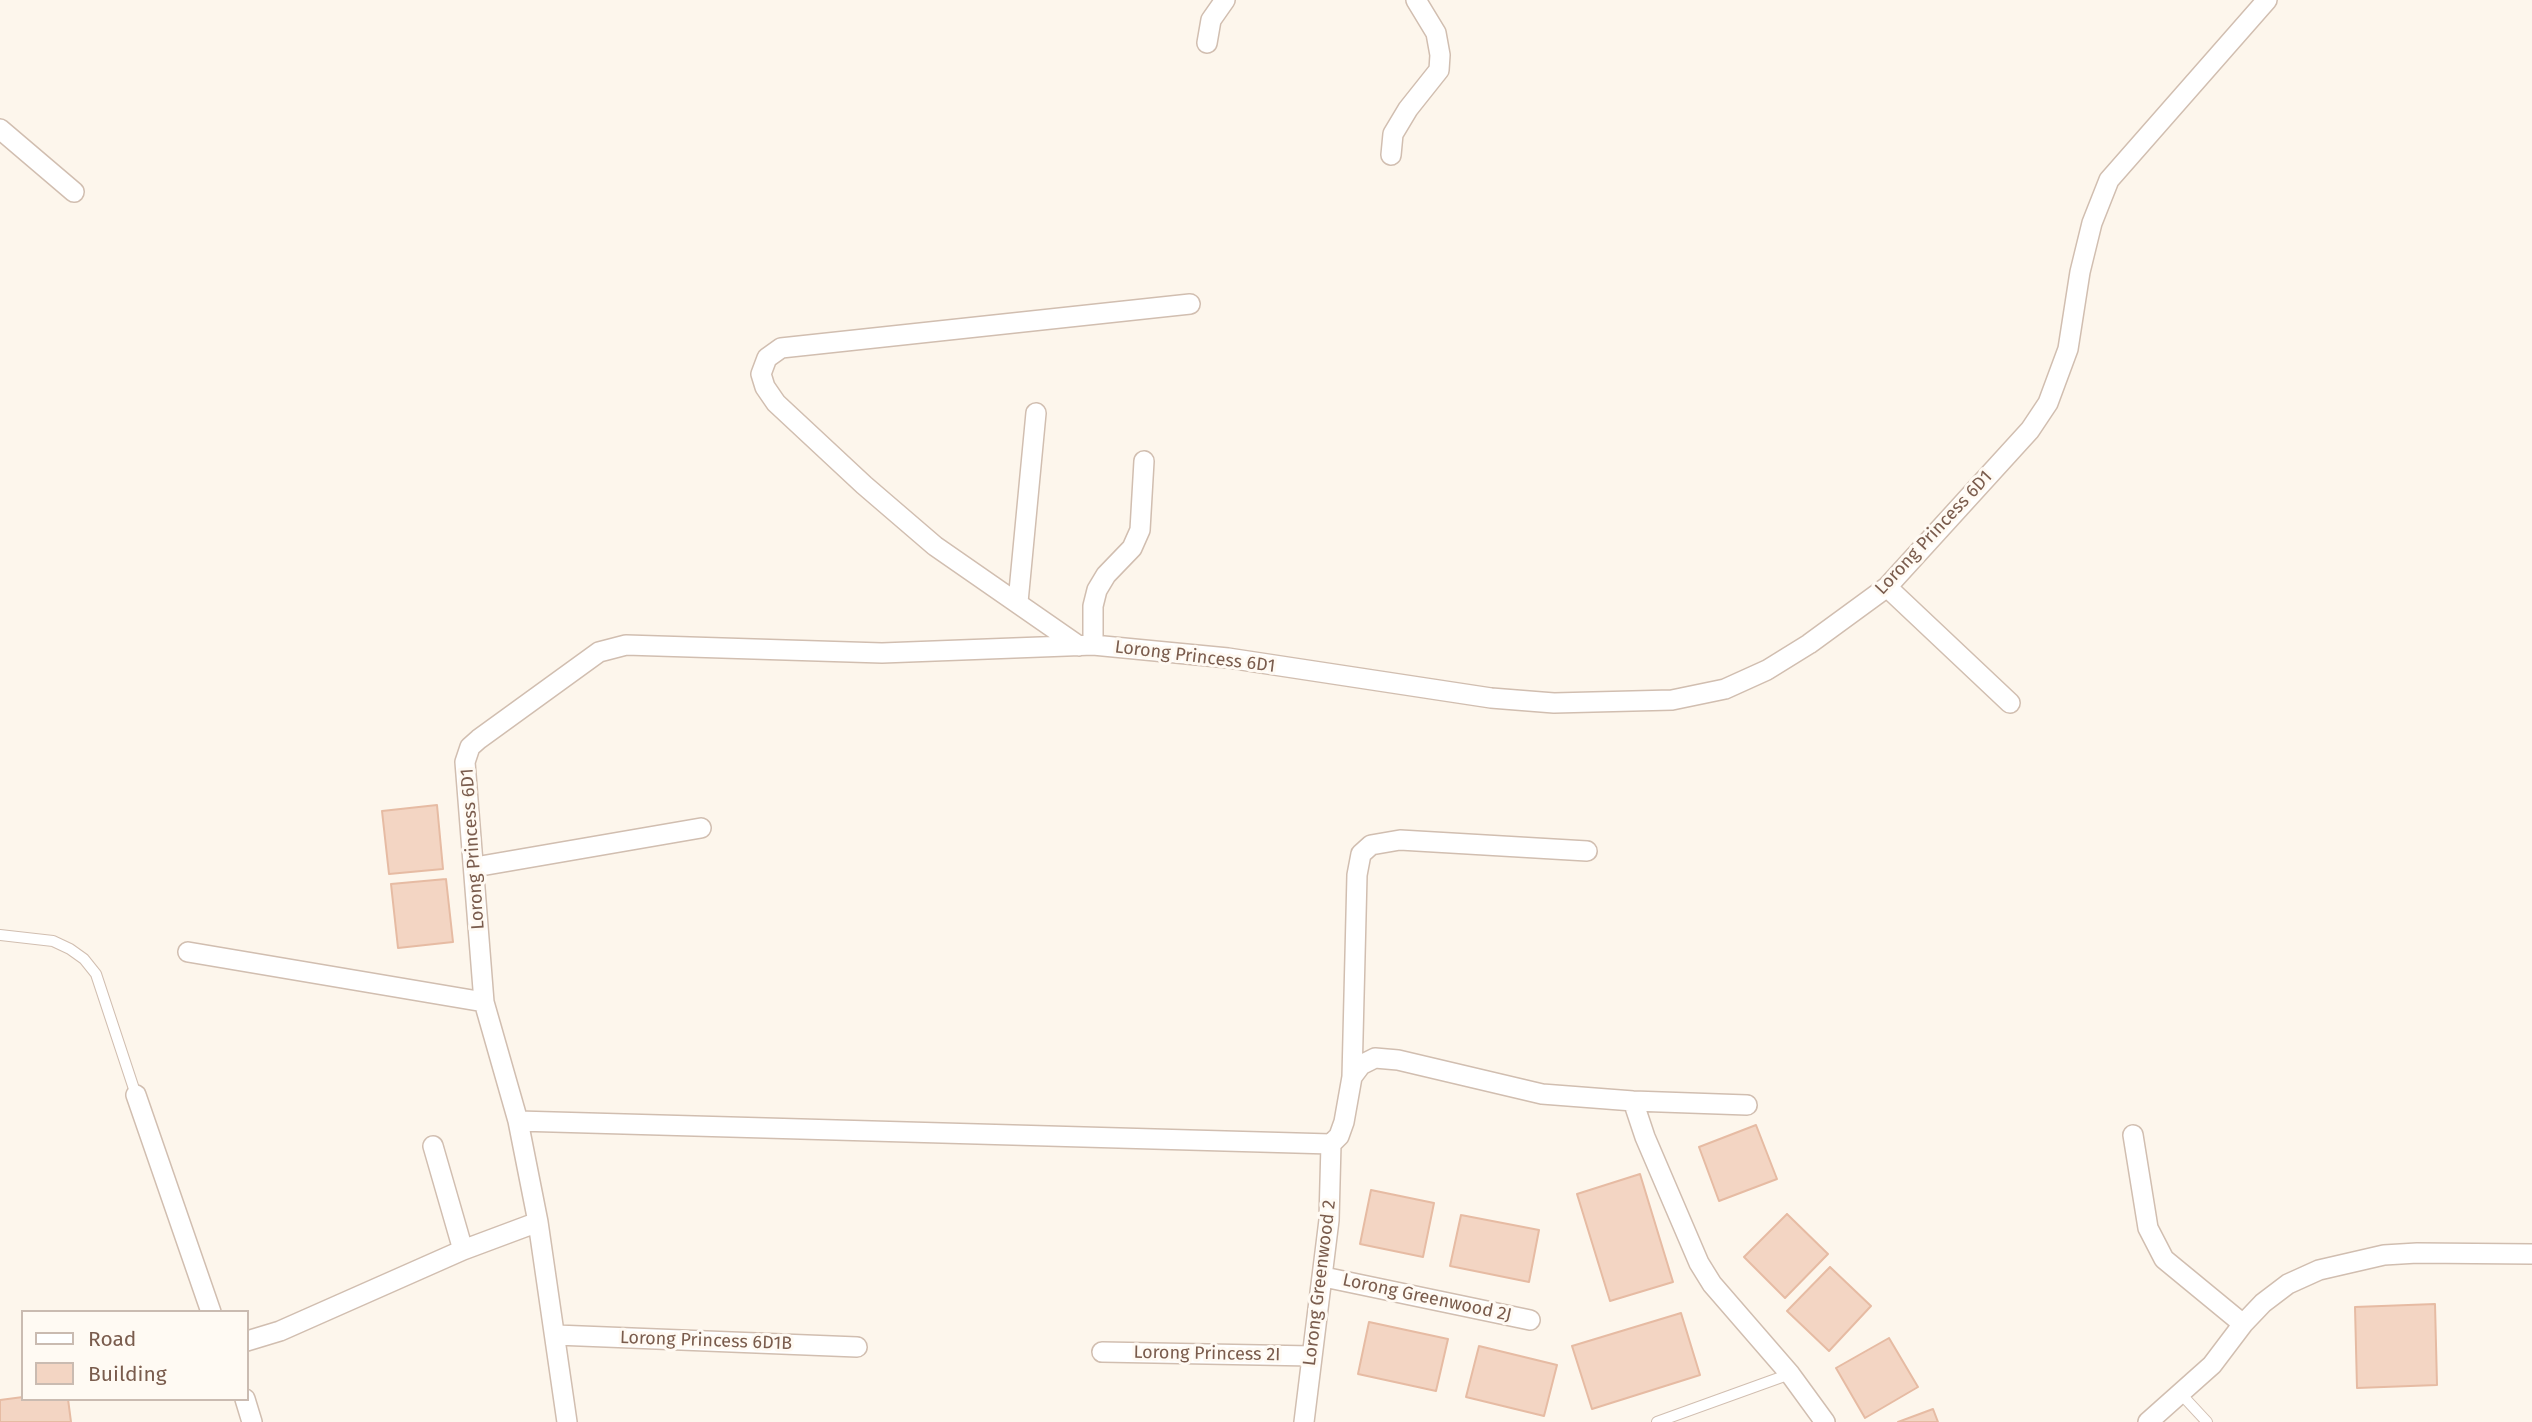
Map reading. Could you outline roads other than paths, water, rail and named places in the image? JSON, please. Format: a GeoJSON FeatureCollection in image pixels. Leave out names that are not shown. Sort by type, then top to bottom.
{"type":"FeatureCollection","features":[{"type":"Feature","properties":{"kind":"street"},"geometry":{"type":"LineString","coordinates":[[1207,43],[1211,20],[1225,0]]}},
{"type":"Feature","properties":{"kind":"street"},"geometry":{"type":"LineString","coordinates":[[1391,155],[1394,134],[1408,109],[1439,71],[1440,55],[1436,33],[1416,0]]}},
{"type":"Feature","properties":{"kind":"street","name":"Lorong Princess 6D1"},"geometry":{"type":"LineString","coordinates":[[568,1422],[538,1222],[518,1121],[484,1002],[465,762],[470,747],[599,652],[625,645],[882,653],[1086,646],[1228,658],[1491,698],[1554,703],[1672,700],[1725,689],[1767,670],[1809,644],[1887,587],[2029,430],[2048,403],[2068,349],[2080,272],[2092,223],[2109,180],[2267,0]]}},
{"type":"Feature","properties":{"kind":"street"},"geometry":{"type":"LineString","coordinates":[[0,129],[74,192]]}},
{"type":"Feature","properties":{"kind":"street"},"geometry":{"type":"LineString","coordinates":[[1144,461],[1140,530],[1132,548],[1106,575],[1097,590],[1086,646],[935,546],[864,485],[776,403],[765,387],[761,374],[767,358],[781,348],[1190,304]]}},
{"type":"Feature","properties":{"kind":"street"},"geometry":{"type":"LineString","coordinates":[[1018,602],[1037,412]]}},
{"type":"Feature","properties":{"kind":"street"},"geometry":{"type":"LineString","coordinates":[[1887,587],[2010,703]]}},
{"type":"Feature","properties":{"kind":"street"},"geometry":{"type":"LineString","coordinates":[[475,867],[701,828]]}},
{"type":"Feature","properties":{"kind":"street"},"geometry":{"type":"LineString","coordinates":[[518,1121],[1331,1144],[1339,1136],[1344,1122],[1352,1077],[1357,875],[1361,854],[1371,845],[1400,840],[1587,851]]}},
{"type":"Feature","properties":{"kind":"street"},"geometry":{"type":"LineString","coordinates":[[188,952],[484,1002]]}},
{"type":"Feature","properties":{"kind":"street"},"geometry":{"type":"LineString","coordinates":[[1352,1077],[1361,1065],[1375,1058],[1398,1060],[1542,1094],[1746,1105]]}},
{"type":"Feature","properties":{"kind":"street"},"geometry":{"type":"LineString","coordinates":[[136,1095],[210,1310]]}},
{"type":"Feature","properties":{"kind":"street"},"geometry":{"type":"LineString","coordinates":[[1633,1101],[1645,1137],[1699,1263],[1712,1284],[1790,1374],[1825,1422]]}},
{"type":"Feature","properties":{"kind":"street"},"geometry":{"type":"LineString","coordinates":[[2133,1135],[2148,1228],[2164,1259],[2243,1324]]}},
{"type":"Feature","properties":{"kind":"street","name":"Lorong Greenwood 2"},"geometry":{"type":"LineString","coordinates":[[1304,1422],[1324,1277],[1331,1186],[1331,1144]]}},
{"type":"Feature","properties":{"kind":"street"},"geometry":{"type":"LineString","coordinates":[[433,1146],[464,1250]]}},
{"type":"Feature","properties":{"kind":"street"},"geometry":{"type":"LineString","coordinates":[[248,1341],[280,1331],[464,1250],[538,1222]]}},
{"type":"Feature","properties":{"kind":"street"},"geometry":{"type":"LineString","coordinates":[[2148,1422],[2212,1364],[2263,1303],[2288,1284],[2319,1270],[2351,1261],[2417,1253],[2532,1254]]}},
{"type":"Feature","properties":{"kind":"street","name":"Lorong Greenwood 2J"},"geometry":{"type":"LineString","coordinates":[[1324,1277],[1530,1320]]}},
{"type":"Feature","properties":{"kind":"street","name":"Lorong Princess 6D1B"},"geometry":{"type":"LineString","coordinates":[[556,1335],[857,1347]]}},
{"type":"Feature","properties":{"kind":"street","name":"Lorong Princess 2I"},"geometry":{"type":"LineString","coordinates":[[1102,1352],[1312,1356]]}},
{"type":"Feature","properties":{"kind":"street"},"geometry":{"type":"LineString","coordinates":[[246,1401],[252,1422]]}},
{"type":"Feature","properties":{"kind":"lane"},"geometry":{"type":"LineString","coordinates":[[0,935],[53,941],[84,959],[96,974],[136,1095]]}},
{"type":"Feature","properties":{"kind":"lane"},"geometry":{"type":"LineString","coordinates":[[1657,1422],[1790,1374]]}},
{"type":"Feature","properties":{"kind":"lane"},"geometry":{"type":"LineString","coordinates":[[2181,1394],[2207,1422]]}}]}
